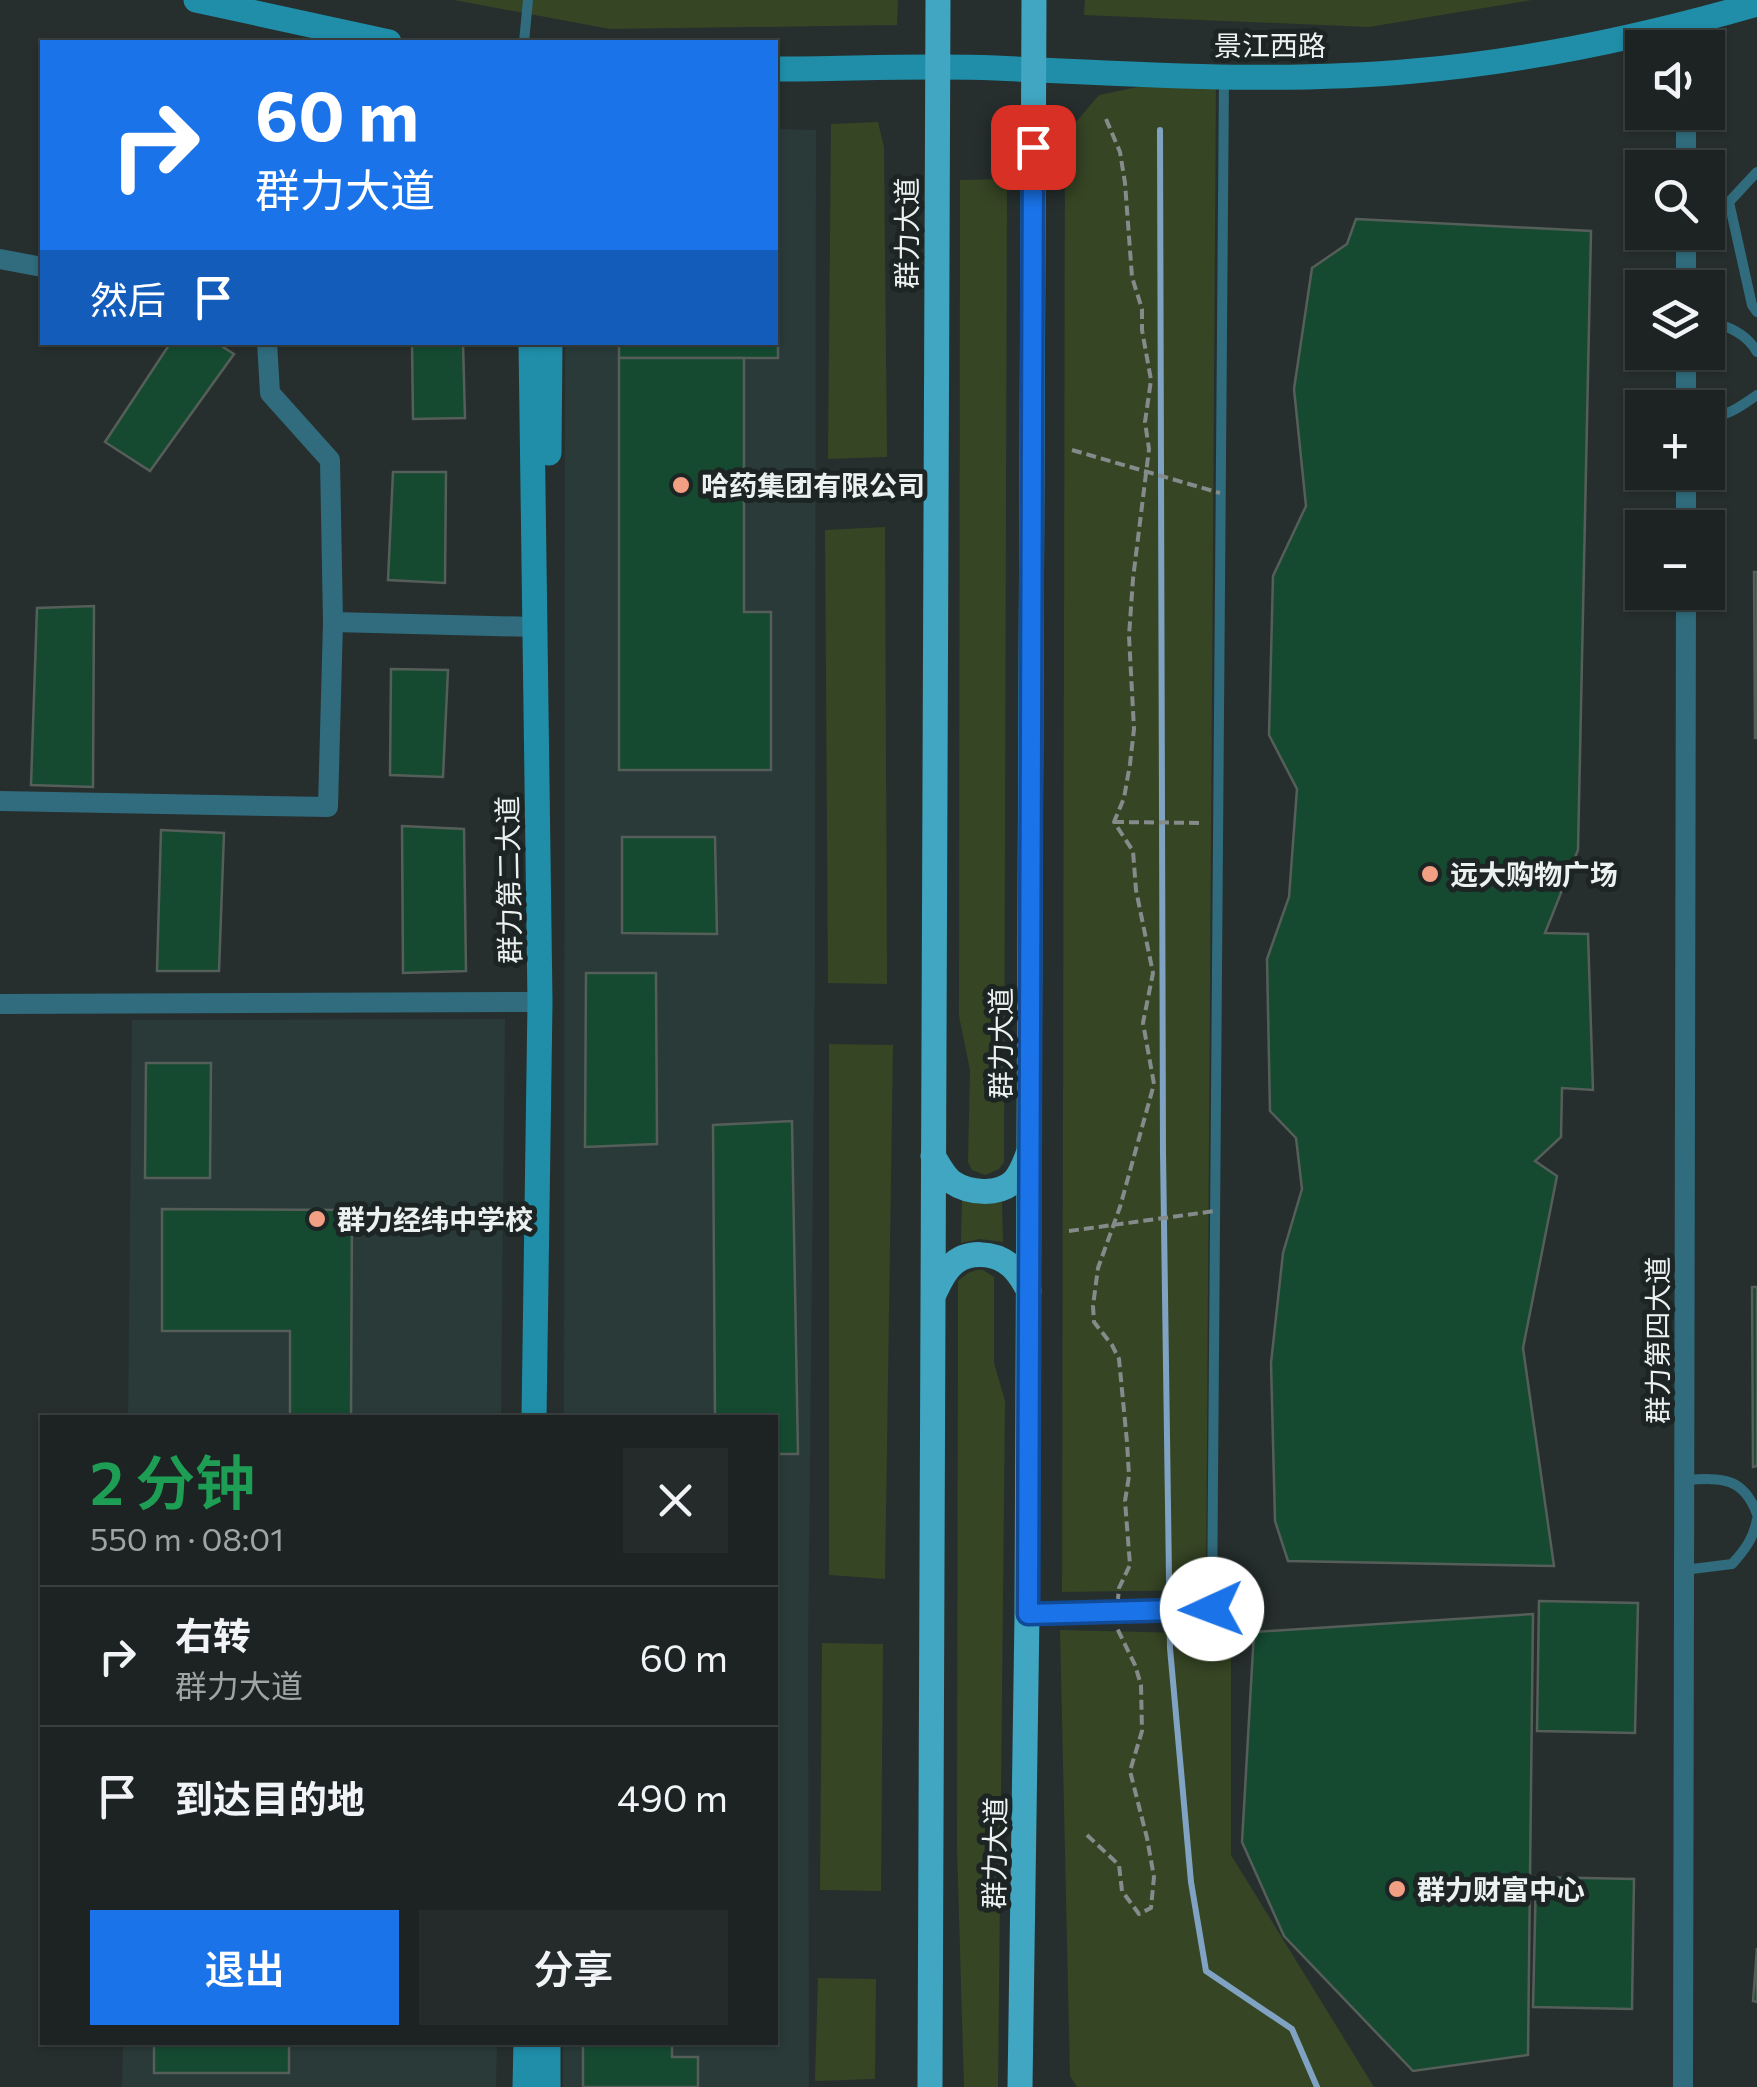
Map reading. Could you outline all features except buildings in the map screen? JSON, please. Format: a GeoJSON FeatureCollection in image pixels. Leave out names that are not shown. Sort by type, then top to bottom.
{"type":"FeatureCollection","features":[{"type":"Feature","properties":{"kind":"main road"},"geometry":{"type":"LineString","coordinates":[[196,0],[380,40]]}},
{"type":"Feature","properties":{"kind":"main road","name":"群力大道"},"geometry":{"type":"LineString","coordinates":[[930,2087],[938,0]]}},
{"type":"Feature","properties":{"kind":"main road","name":"群力大道"},"geometry":{"type":"LineString","coordinates":[[1021,2086],[1028,1614],[1034,0]]}},
{"type":"Feature","properties":{"kind":"main road","name":"景江西路"},"geometry":{"type":"LineString","coordinates":[[1699,30],[1757,4]]}},
{"type":"Feature","properties":{"kind":"main road","name":"景江西路"},"geometry":{"type":"LineString","coordinates":[[778,69],[936,68],[1305,77],[1415,71],[1625,43]]}},
{"type":"Feature","properties":{"kind":"main road","name":"群力第二大道"},"geometry":{"type":"LineString","coordinates":[[531,345],[540,1002],[534,1415]]}},
{"type":"Feature","properties":{"kind":"main road","name":"群力第二大道"},"geometry":{"type":"LineString","coordinates":[[548,1415],[550,345]]}},
{"type":"Feature","properties":{"kind":"main road"},"geometry":{"type":"LineString","coordinates":[[933,1156],[943,1174],[961,1187],[997,1191],[1017,1178],[1030,1151]]}},
{"type":"Feature","properties":{"kind":"main road"},"geometry":{"type":"LineString","coordinates":[[933,1295],[951,1265],[971,1255],[998,1257],[1008,1263],[1029,1291]]}},
{"type":"Feature","properties":{"kind":"main road"},"geometry":{"type":"LineString","coordinates":[[525,2087],[526,2045]]}},
{"type":"Feature","properties":{"kind":"main road"},"geometry":{"type":"LineString","coordinates":[[548,2045],[548,2087]]}},
{"type":"Feature","properties":{"kind":"street"},"geometry":{"type":"LineString","coordinates":[[0,259],[40,267]]}},
{"type":"Feature","properties":{"kind":"street"},"geometry":{"type":"LineString","coordinates":[[0,801],[328,807],[333,622],[330,460],[270,393],[266,345]]}},
{"type":"Feature","properties":{"kind":"street","name":"群力第四大道"},"geometry":{"type":"LineString","coordinates":[[1682,2087],[1686,610]]}},
{"type":"Feature","properties":{"kind":"street"},"geometry":{"type":"LineString","coordinates":[[333,622],[534,627]]}},
{"type":"Feature","properties":{"kind":"street"},"geometry":{"type":"LineString","coordinates":[[0,1004],[540,1002]]}},
{"type":"Feature","properties":{"kind":"lane"},"geometry":{"type":"LineString","coordinates":[[524,40],[528,0]]}},
{"type":"Feature","properties":{"kind":"lane"},"geometry":{"type":"LineString","coordinates":[[1028,1614],[1212,1609],[1224,76]]}},
{"type":"Feature","properties":{"kind":"lane"},"geometry":{"type":"LineString","coordinates":[[1757,172],[1729,202],[1752,306],[1757,312]]}},
{"type":"Feature","properties":{"kind":"lane"},"geometry":{"type":"LineString","coordinates":[[1725,327],[1751,342],[1757,352]]}},
{"type":"Feature","properties":{"kind":"lane"},"geometry":{"type":"LineString","coordinates":[[1725,415],[1757,395]]}},
{"type":"Feature","properties":{"kind":"lane"},"geometry":{"type":"LineString","coordinates":[[1684,1480],[1713,1479],[1735,1484],[1750,1496],[1757,1523],[1746,1549],[1732,1564],[1684,1570]]}},
{"type":"Feature","properties":{"kind":"path"},"geometry":{"type":"LineString","coordinates":[[1106,119],[1120,152],[1132,277],[1142,309],[1151,380],[1144,422],[1150,449],[1129,636],[1134,729],[1124,798],[1114,822]]}},
{"type":"Feature","properties":{"kind":"path"},"geometry":{"type":"LineString","coordinates":[[1072,450],[1220,493]]}},
{"type":"Feature","properties":{"kind":"path"},"geometry":{"type":"LineString","coordinates":[[1114,822],[1218,823]]}},
{"type":"Feature","properties":{"kind":"path"},"geometry":{"type":"LineString","coordinates":[[1114,822],[1133,851],[1152,974],[1143,1023],[1154,1084],[1098,1268],[1093,1306],[1094,1322],[1119,1359],[1127,1442],[1129,1476],[1125,1501],[1130,1566],[1119,1588],[1118,1608]]}},
{"type":"Feature","properties":{"kind":"path"},"geometry":{"type":"LineString","coordinates":[[1069,1231],[1215,1211]]}},
{"type":"Feature","properties":{"kind":"path"},"geometry":{"type":"LineString","coordinates":[[1087,1835],[1120,1865],[1122,1891],[1139,1914],[1151,1908],[1154,1877],[1130,1772],[1142,1730],[1141,1685],[1116,1627]]}},
{"type":"Feature","properties":{"kind":"shaded area"},"geometry":{"type":"Polygon","coordinates":[[[778,129],[816,130],[809,2087],[563,2087],[563,2045],[778,2045],[778,1415],[564,1415],[565,345],[778,345],[778,129]]]}},
{"type":"Feature","properties":{"kind":"shaded area","name":"群力经纬中学校"},"geometry":{"type":"Polygon","coordinates":[[[505,1019],[501,1415],[128,1415],[132,1020],[505,1019]]]}},
{"type":"Feature","properties":{"kind":"shaded area"},"geometry":{"type":"Polygon","coordinates":[[[123,2045],[497,2045],[496,2087],[122,2087],[123,2045]]]}},
{"type":"Feature","properties":{"kind":"green space"},"geometry":{"type":"Polygon","coordinates":[[[454,0],[898,0],[897,25],[610,29],[454,0]]]}},
{"type":"Feature","properties":{"kind":"green space"},"geometry":{"type":"Polygon","coordinates":[[[1085,0],[1532,0],[1369,27],[1084,15],[1085,0]]]}},
{"type":"Feature","properties":{"kind":"green space"},"geometry":{"type":"Polygon","coordinates":[[[1142,86],[1216,86],[1206,1590],[1062,1592],[1065,135],[1099,95],[1142,86]]]}},
{"type":"Feature","properties":{"kind":"green space"},"geometry":{"type":"Polygon","coordinates":[[[878,122],[884,147],[887,457],[828,459],[831,124],[878,122]]]}},
{"type":"Feature","properties":{"kind":"green space"},"geometry":{"type":"Polygon","coordinates":[[[1007,179],[1004,1162],[985,1175],[972,1170],[968,1162],[970,1070],[959,1016],[960,180],[1007,179]]]}},
{"type":"Feature","properties":{"kind":"green space"},"geometry":{"type":"Polygon","coordinates":[[[885,527],[887,984],[828,983],[825,530],[885,527]]]}},
{"type":"Feature","properties":{"kind":"green space"},"geometry":{"type":"Polygon","coordinates":[[[829,1044],[893,1045],[885,1579],[829,1575],[829,1044]]]}},
{"type":"Feature","properties":{"kind":"green space"},"geometry":{"type":"Polygon","coordinates":[[[962,1199],[1002,1200],[1003,1242],[980,1239],[961,1243],[962,1199]]]}},
{"type":"Feature","properties":{"kind":"green space"},"geometry":{"type":"Polygon","coordinates":[[[977,1270],[994,1277],[994,1363],[1005,1401],[998,2087],[964,2087],[957,1847],[958,1281],[977,1270]]]}},
{"type":"Feature","properties":{"kind":"green space"},"geometry":{"type":"Polygon","coordinates":[[[1060,1630],[1227,1634],[1231,1652],[1231,1855],[1374,2087],[1077,2087],[1070,2076],[1060,1630]]]}},
{"type":"Feature","properties":{"kind":"green space"},"geometry":{"type":"Polygon","coordinates":[[[822,1643],[883,1644],[881,1891],[820,1890],[822,1643]]]}},
{"type":"Feature","properties":{"kind":"green space"},"geometry":{"type":"Polygon","coordinates":[[[818,1978],[876,1979],[875,2079],[815,2081],[818,1978]]]}},
{"type":"Feature","properties":{"kind":"waterway"},"geometry":{"type":"LineString","coordinates":[[1160,130],[1163,1153],[1170,1648],[1191,1882],[1206,1971],[1292,2029],[1317,2087]]}},
{"type":"Feature","properties":{"kind":"place","name":"哈药集团有限公司"},"geometry":{"type":"Point","coordinates":[681,485]}},
{"type":"Feature","properties":{"kind":"place","name":"远大购物广场"},"geometry":{"type":"Point","coordinates":[1430,874]}},
{"type":"Feature","properties":{"kind":"place","name":"群力经纬中学校"},"geometry":{"type":"Point","coordinates":[317,1219]}},
{"type":"Feature","properties":{"kind":"place","name":"群力财富中心"},"geometry":{"type":"Point","coordinates":[1397,1889]}},
{"type":"Feature","properties":{"kind":"route"},"geometry":{"type":"LineString","coordinates":[[1033,147],[1028,1614],[1212,1609]]}}]}
